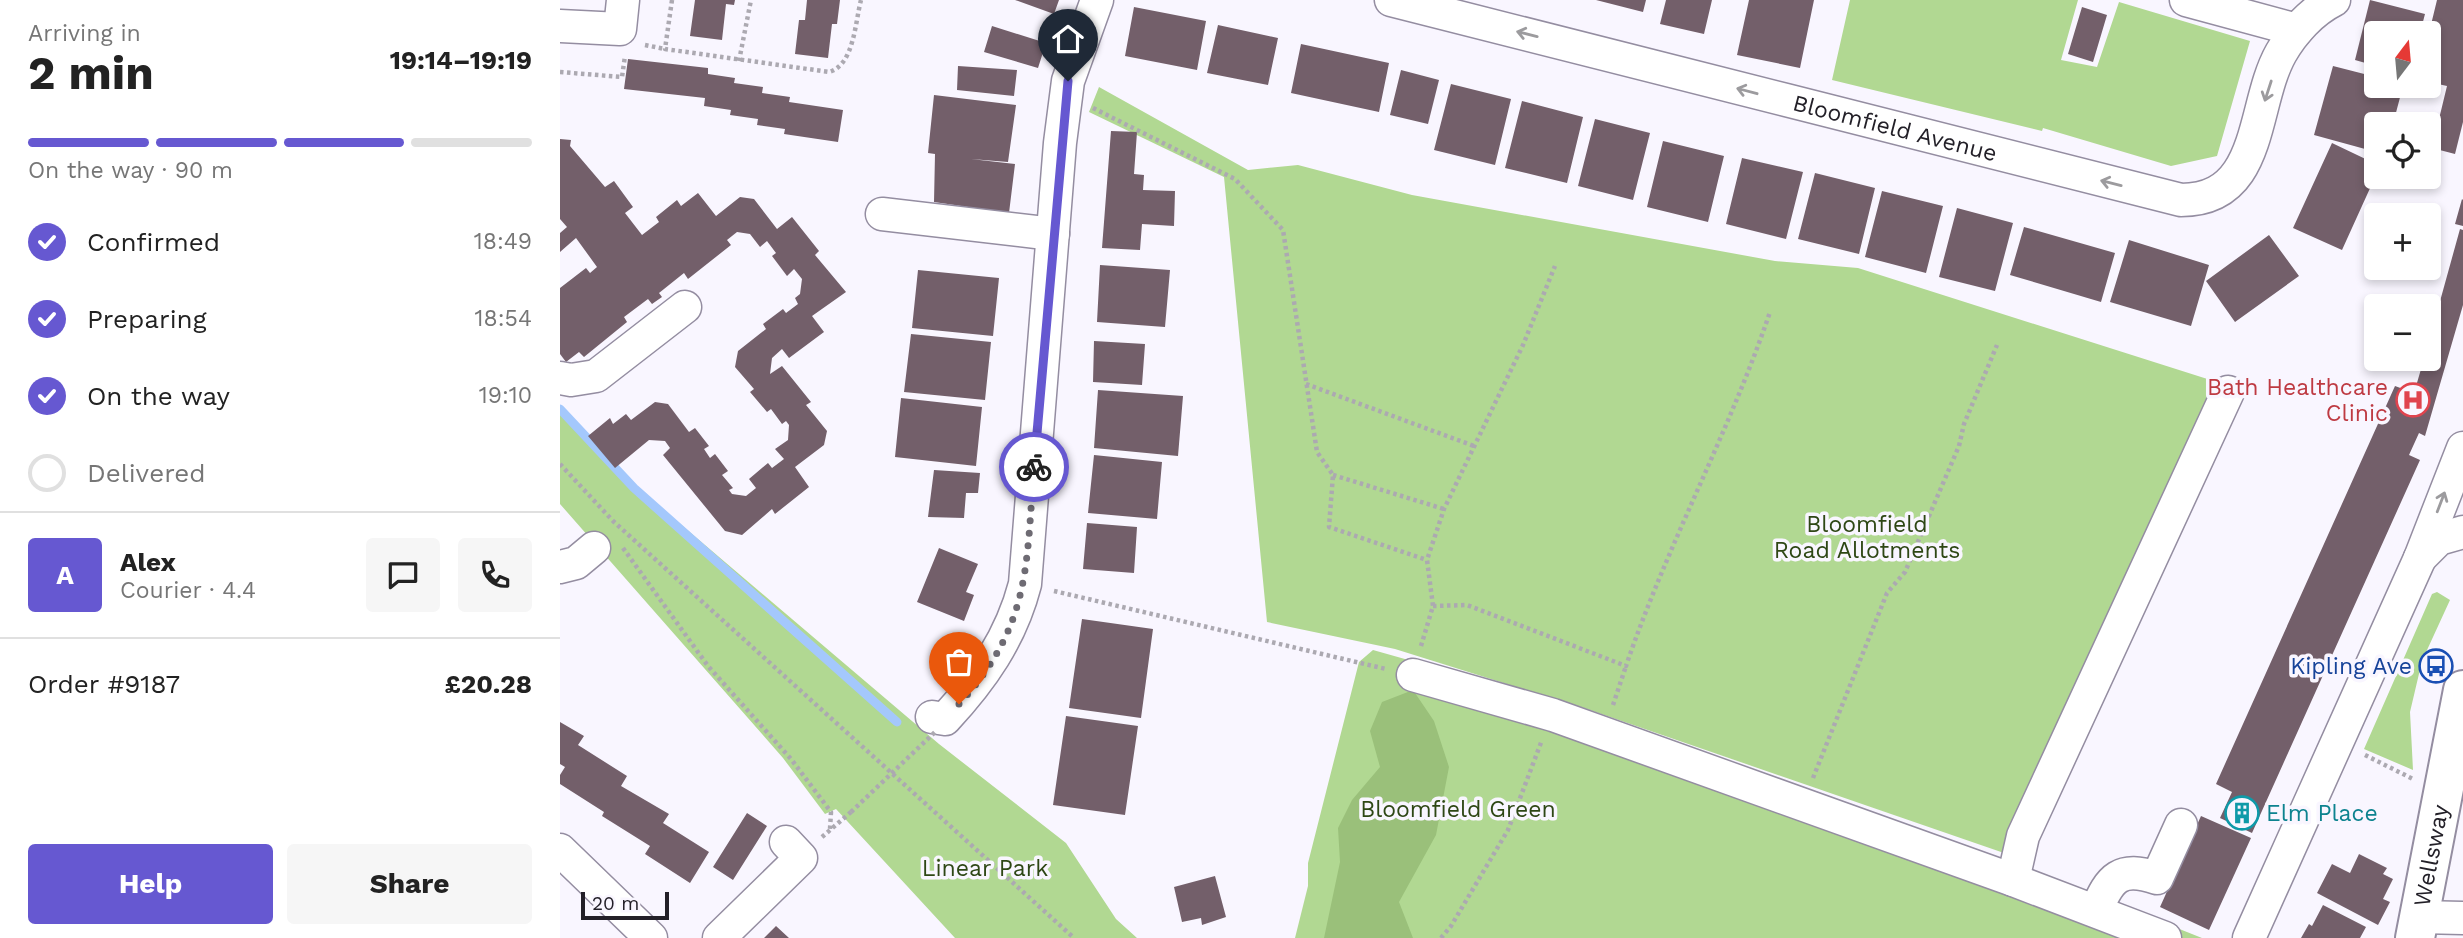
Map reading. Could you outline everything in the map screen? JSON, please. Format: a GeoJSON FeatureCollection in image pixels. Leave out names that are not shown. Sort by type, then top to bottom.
{"type":"FeatureCollection","features":[{"type":"Feature","properties":{"kind":"main road","name":"Wellsway"},"geometry":{"type":"LineString","coordinates":[[2417,927],[2463,690]]}},
{"type":"Feature","properties":{"kind":"street"},"geometry":{"type":"LineString","coordinates":[[560,26],[620,29],[623,0]]}},
{"type":"Feature","properties":{"kind":"street"},"geometry":{"type":"LineString","coordinates":[[934,725],[945,719],[972,690],[1017,615],[1025,584],[1065,105],[1068,81],[1097,0]]}},
{"type":"Feature","properties":{"kind":"street","name":"Bloomfield Avenue"},"geometry":{"type":"LineString","coordinates":[[1391,0],[1629,59],[1834,115],[2181,200],[2203,200],[2234,181],[2245,163],[2280,55],[2297,30],[2334,0]]}},
{"type":"Feature","properties":{"kind":"street"},"geometry":{"type":"LineString","coordinates":[[2186,0],[2297,30]]}},
{"type":"Feature","properties":{"kind":"street"},"geometry":{"type":"LineString","coordinates":[[882,214],[1053,234]]}},
{"type":"Feature","properties":{"kind":"street"},"geometry":{"type":"LineString","coordinates":[[560,378],[570,380],[596,376],[685,307]]}},
{"type":"Feature","properties":{"kind":"street"},"geometry":{"type":"LineString","coordinates":[[2013,880],[2023,836],[2228,392]]}},
{"type":"Feature","properties":{"kind":"street"},"geometry":{"type":"LineString","coordinates":[[2249,938],[2420,558],[2463,447]]}},
{"type":"Feature","properties":{"kind":"street"},"geometry":{"type":"LineString","coordinates":[[2420,558],[2439,539],[2463,532]]}},
{"type":"Feature","properties":{"kind":"street"},"geometry":{"type":"LineString","coordinates":[[560,568],[576,563],[611,542]]}},
{"type":"Feature","properties":{"kind":"street"},"geometry":{"type":"LineString","coordinates":[[1413,675],[1553,715],[2013,880],[2165,938]]}},
{"type":"Feature","properties":{"kind":"street"},"geometry":{"type":"LineString","coordinates":[[2096,911],[2105,889],[2119,874],[2137,872],[2157,878],[2181,825]]}},
{"type":"Feature","properties":{"kind":"street"},"geometry":{"type":"LineString","coordinates":[[560,850],[651,938]]}},
{"type":"Feature","properties":{"kind":"street"},"geometry":{"type":"LineString","coordinates":[[719,938],[794,850]]}},
{"type":"Feature","properties":{"kind":"street"},"geometry":{"type":"LineString","coordinates":[[2417,927],[2463,918]]}},
{"type":"Feature","properties":{"kind":"path"},"geometry":{"type":"LineString","coordinates":[[672,0],[665,49],[829,72],[839,69],[846,60],[861,0]]}},
{"type":"Feature","properties":{"kind":"path"},"geometry":{"type":"LineString","coordinates":[[739,61],[751,0]]}},
{"type":"Feature","properties":{"kind":"path"},"geometry":{"type":"LineString","coordinates":[[560,72],[622,77],[626,45]]}},
{"type":"Feature","properties":{"kind":"path"},"geometry":{"type":"LineString","coordinates":[[1065,105],[1091,107],[1235,179],[1283,230],[1317,452],[1333,475],[1444,509]]}},
{"type":"Feature","properties":{"kind":"path"},"geometry":{"type":"LineString","coordinates":[[1025,584],[1413,675],[1433,606],[1427,560],[1444,509],[1522,345],[1555,266]]}},
{"type":"Feature","properties":{"kind":"path"},"geometry":{"type":"LineString","coordinates":[[1626,710],[1613,706],[1648,600],[1727,425],[1770,312]]}},
{"type":"Feature","properties":{"kind":"path"},"geometry":{"type":"LineString","coordinates":[[1800,775],[1812,779],[1887,593],[1905,572],[1940,484],[1959,446],[1964,424],[1997,345]]}},
{"type":"Feature","properties":{"kind":"path"},"geometry":{"type":"LineString","coordinates":[[1306,384],[1474,446]]}},
{"type":"Feature","properties":{"kind":"path"},"geometry":{"type":"LineString","coordinates":[[560,464],[614,521],[1074,938]]}},
{"type":"Feature","properties":{"kind":"path"},"geometry":{"type":"LineString","coordinates":[[1333,475],[1329,527],[1427,560]]}},
{"type":"Feature","properties":{"kind":"path"},"geometry":{"type":"LineString","coordinates":[[614,521],[611,542],[708,666],[791,759],[831,812],[831,829]]}},
{"type":"Feature","properties":{"kind":"path"},"geometry":{"type":"LineString","coordinates":[[1433,606],[1467,605],[1626,666]]}},
{"type":"Feature","properties":{"kind":"path"},"geometry":{"type":"LineString","coordinates":[[1441,938],[1451,926],[1508,830],[1553,715]]}},
{"type":"Feature","properties":{"kind":"path"},"geometry":{"type":"LineString","coordinates":[[794,850],[831,829],[851,813],[934,725]]}},
{"type":"Feature","properties":{"kind":"path"},"geometry":{"type":"LineString","coordinates":[[2339,742],[2442,794]]}},
{"type":"Feature","properties":{"kind":"green space"},"geometry":{"type":"Polygon","coordinates":[[[1850,0],[2078,0],[2061,60],[2097,67],[2119,2],[2250,41],[2217,156],[2171,166],[2043,128],[2042,131],[1832,80],[1850,0]]]}},
{"type":"Feature","properties":{"kind":"green space","name":"Bloomfield Road Allotments"},"geometry":{"type":"Polygon","coordinates":[[[1099,87],[1248,170],[1298,165],[1412,195],[1775,261],[1858,268],[2220,383],[2004,853],[1584,708],[1395,649],[1267,622],[1224,177],[1089,112],[1099,87]]]}},
{"type":"Feature","properties":{"kind":"green space","name":"Linear Park"},"geometry":{"type":"Polygon","coordinates":[[[560,412],[618,471],[939,744],[1066,843],[1116,919],[1137,938],[955,938],[836,809],[825,814],[783,758],[560,504],[560,412]]]}},
{"type":"Feature","properties":{"kind":"green space"},"geometry":{"type":"Polygon","coordinates":[[[2437,592],[2450,600],[2422,661],[2410,712],[2413,770],[2364,749],[2432,594],[2437,592]]]}},
{"type":"Feature","properties":{"kind":"green space","name":"Bloomfield Green"},"geometry":{"type":"Polygon","coordinates":[[[1373,650],[1582,709],[2004,859],[2202,938],[1295,938],[1308,886],[1308,863],[1359,662],[1373,650]]]}},
{"type":"Feature","properties":{"kind":"green space"},"geometry":{"type":"Polygon","coordinates":[[[1413,690],[1434,721],[1449,767],[1436,835],[1399,902],[1413,938],[1324,938],[1340,862],[1338,828],[1352,800],[1380,767],[1370,731],[1382,702],[1413,690]]]}},
{"type":"Feature","properties":{"kind":"building"},"geometry":{"type":"Polygon","coordinates":[[[695,0],[735,0],[734,5],[726,4],[722,40],[690,36],[695,0]]]}},
{"type":"Feature","properties":{"kind":"building"},"geometry":{"type":"Polygon","coordinates":[[[807,0],[840,0],[837,24],[832,24],[828,58],[795,54],[799,20],[805,20],[807,0]]]}},
{"type":"Feature","properties":{"kind":"building"},"geometry":{"type":"Polygon","coordinates":[[[1015,0],[1059,0],[1054,14],[1015,0]]]}},
{"type":"Feature","properties":{"kind":"building"},"geometry":{"type":"Polygon","coordinates":[[[1596,0],[1646,0],[1643,12],[1596,0]]]}},
{"type":"Feature","properties":{"kind":"building"},"geometry":{"type":"Polygon","coordinates":[[[1666,0],[1712,0],[1704,34],[1660,24],[1666,0]]]}},
{"type":"Feature","properties":{"kind":"building"},"geometry":{"type":"Polygon","coordinates":[[[1749,0],[1814,0],[1800,68],[1737,55],[1749,0]]]}},
{"type":"Feature","properties":{"kind":"building"},"geometry":{"type":"Polygon","coordinates":[[[2370,0],[2425,14],[2423,21],[2365,21],[2370,0]]]}},
{"type":"Feature","properties":{"kind":"building"},"geometry":{"type":"Polygon","coordinates":[[[2437,0],[2463,0],[2463,122],[2455,154],[2441,150],[2441,112],[2447,86],[2441,85],[2441,21],[2432,21],[2437,0]]]}},
{"type":"Feature","properties":{"kind":"building"},"geometry":{"type":"Polygon","coordinates":[[[1134,7],[1206,21],[1197,70],[1125,56],[1134,7]]]}},
{"type":"Feature","properties":{"kind":"building"},"geometry":{"type":"Polygon","coordinates":[[[2082,7],[2107,15],[2093,62],[2068,54],[2082,7]]]}},
{"type":"Feature","properties":{"kind":"building"},"geometry":{"type":"Polygon","coordinates":[[[2364,24],[2364,63],[2355,60],[2364,24]]]}},
{"type":"Feature","properties":{"kind":"building"},"geometry":{"type":"Polygon","coordinates":[[[1218,25],[1278,38],[1268,85],[1207,73],[1218,25]]]}},
{"type":"Feature","properties":{"kind":"building"},"geometry":{"type":"Polygon","coordinates":[[[992,26],[1046,43],[1038,68],[984,52],[992,26]]]}},
{"type":"Feature","properties":{"kind":"building"},"geometry":{"type":"Polygon","coordinates":[[[1301,44],[1389,63],[1379,112],[1291,93],[1301,44]]]}},
{"type":"Feature","properties":{"kind":"building"},"geometry":{"type":"Polygon","coordinates":[[[628,59],[708,68],[708,74],[735,78],[734,83],[763,87],[762,93],[790,97],[789,102],[843,110],[838,142],[784,134],[785,129],[757,125],[758,119],[730,115],[731,110],[704,106],[705,98],[624,89],[628,59]]]}},
{"type":"Feature","properties":{"kind":"building"},"geometry":{"type":"Polygon","coordinates":[[[958,66],[1017,70],[1014,96],[957,90],[958,66]]]}},
{"type":"Feature","properties":{"kind":"building"},"geometry":{"type":"Polygon","coordinates":[[[2333,66],[2364,74],[2364,98],[2400,98],[2396,112],[2364,112],[2364,149],[2314,135],[2333,66]]]}},
{"type":"Feature","properties":{"kind":"building"},"geometry":{"type":"Polygon","coordinates":[[[1401,70],[1439,80],[1428,124],[1390,115],[1401,70]]]}},
{"type":"Feature","properties":{"kind":"building"},"geometry":{"type":"Polygon","coordinates":[[[1451,84],[1511,99],[1495,165],[1434,150],[1451,84]]]}},
{"type":"Feature","properties":{"kind":"building"},"geometry":{"type":"Polygon","coordinates":[[[934,95],[1016,105],[1008,162],[971,159],[1015,164],[1009,213],[934,202],[935,154],[928,153],[934,95]]]}},
{"type":"Feature","properties":{"kind":"building"},"geometry":{"type":"Polygon","coordinates":[[[1522,101],[1583,117],[1567,183],[1505,168],[1522,101]]]}},
{"type":"Feature","properties":{"kind":"building"},"geometry":{"type":"Polygon","coordinates":[[[1595,119],[1650,133],[1633,200],[1578,186],[1595,119]]]}},
{"type":"Feature","properties":{"kind":"building"},"geometry":{"type":"Polygon","coordinates":[[[1111,131],[1137,132],[1134,174],[1144,175],[1143,190],[1175,191],[1174,226],[1142,224],[1140,250],[1102,248],[1111,131]]]}},
{"type":"Feature","properties":{"kind":"building"},"geometry":{"type":"Polygon","coordinates":[[[560,139],[571,140],[570,146],[605,187],[614,181],[633,207],[625,213],[642,235],[659,222],[656,217],[677,200],[681,206],[698,193],[716,216],[740,197],[754,199],[777,229],[792,217],[819,251],[815,255],[846,292],[812,316],[824,332],[789,358],[782,349],[772,358],[770,374],[782,366],[811,402],[806,405],[827,431],[824,445],[795,467],[809,487],[775,514],[772,509],[742,535],[725,531],[663,455],[670,448],[665,441],[649,440],[615,468],[588,436],[610,418],[613,424],[626,414],[631,420],[655,402],[668,404],[689,432],[695,428],[709,446],[704,449],[710,458],[715,454],[728,471],[722,475],[733,488],[729,490],[732,494],[746,496],[756,488],[749,479],[768,463],[772,468],[784,459],[775,449],[788,440],[789,425],[786,421],[782,424],[771,409],[767,412],[750,392],[754,389],[735,367],[738,351],[766,329],[763,324],[783,309],[786,313],[798,304],[795,298],[800,294],[802,279],[794,269],[787,276],[772,256],[776,253],[767,241],[760,247],[750,234],[737,232],[727,240],[731,245],[688,279],[684,273],[659,293],[662,297],[652,304],[648,299],[624,317],[627,322],[584,357],[579,352],[566,362],[560,354],[560,288],[586,268],[590,273],[597,267],[576,238],[560,252],[560,233],[567,227],[560,219],[560,139]]]}},
{"type":"Feature","properties":{"kind":"building"},"geometry":{"type":"Polygon","coordinates":[[[1663,141],[1724,156],[1708,222],[1647,207],[1663,141]]]}},
{"type":"Feature","properties":{"kind":"building"},"geometry":{"type":"Polygon","coordinates":[[[2332,143],[2364,158],[2364,189],[2370,189],[2342,250],[2293,228],[2332,143]]]}},
{"type":"Feature","properties":{"kind":"building"},"geometry":{"type":"Polygon","coordinates":[[[1742,158],[1803,172],[1786,239],[1726,224],[1742,158]]]}},
{"type":"Feature","properties":{"kind":"building"},"geometry":{"type":"Polygon","coordinates":[[[1815,173],[1875,188],[1859,254],[1798,239],[1815,173]]]}},
{"type":"Feature","properties":{"kind":"building"},"geometry":{"type":"Polygon","coordinates":[[[1882,191],[1943,206],[1926,273],[1865,257],[1882,191]]]}},
{"type":"Feature","properties":{"kind":"building"},"geometry":{"type":"Polygon","coordinates":[[[2463,200],[2463,226],[2455,224],[2463,200]]]}},
{"type":"Feature","properties":{"kind":"building"},"geometry":{"type":"Polygon","coordinates":[[[1957,208],[2013,223],[1995,291],[1939,277],[1957,208]]]}},
{"type":"Feature","properties":{"kind":"building"},"geometry":{"type":"Polygon","coordinates":[[[2024,227],[2115,253],[2101,302],[2010,275],[2024,227]]]}},
{"type":"Feature","properties":{"kind":"building"},"geometry":{"type":"Polygon","coordinates":[[[2460,229],[2463,230],[2463,305],[2425,436],[2419,433],[2409,455],[2420,460],[2252,833],[2220,818],[2232,792],[2216,784],[2395,386],[2414,393],[2420,371],[2441,371],[2441,298],[2460,229]]]}},
{"type":"Feature","properties":{"kind":"building"},"geometry":{"type":"Polygon","coordinates":[[[2269,235],[2299,276],[2235,322],[2206,281],[2269,235]]]}},
{"type":"Feature","properties":{"kind":"building"},"geometry":{"type":"Polygon","coordinates":[[[2129,240],[2209,265],[2191,326],[2110,302],[2129,240]]]}},
{"type":"Feature","properties":{"kind":"building"},"geometry":{"type":"Polygon","coordinates":[[[1100,265],[1170,270],[1165,327],[1097,322],[1100,265]]]}},
{"type":"Feature","properties":{"kind":"building"},"geometry":{"type":"Polygon","coordinates":[[[918,270],[999,278],[993,336],[912,328],[918,270]]]}},
{"type":"Feature","properties":{"kind":"building"},"geometry":{"type":"Polygon","coordinates":[[[911,334],[991,342],[985,400],[904,392],[911,334]]]}},
{"type":"Feature","properties":{"kind":"building"},"geometry":{"type":"Polygon","coordinates":[[[1094,341],[1145,344],[1142,385],[1093,382],[1094,341]]]}},
{"type":"Feature","properties":{"kind":"building"},"geometry":{"type":"Polygon","coordinates":[[[1098,390],[1183,396],[1178,456],[1094,448],[1098,390]]]}},
{"type":"Feature","properties":{"kind":"building"},"geometry":{"type":"Polygon","coordinates":[[[901,398],[982,407],[976,466],[895,457],[901,398]]]}},
{"type":"Feature","properties":{"kind":"building"},"geometry":{"type":"Polygon","coordinates":[[[1094,455],[1162,462],[1157,519],[1088,513],[1094,455]]]}},
{"type":"Feature","properties":{"kind":"building"},"geometry":{"type":"Polygon","coordinates":[[[934,470],[980,473],[978,493],[966,493],[964,518],[928,517],[934,470]]]}},
{"type":"Feature","properties":{"kind":"building"},"geometry":{"type":"Polygon","coordinates":[[[1087,523],[1137,527],[1134,573],[1083,569],[1087,523]]]}},
{"type":"Feature","properties":{"kind":"building"},"geometry":{"type":"Polygon","coordinates":[[[939,548],[978,564],[966,592],[974,595],[964,621],[917,602],[939,548]]]}},
{"type":"Feature","properties":{"kind":"building"},"geometry":{"type":"Polygon","coordinates":[[[1082,619],[1153,629],[1141,718],[1069,708],[1082,619]]]}},
{"type":"Feature","properties":{"kind":"building"},"geometry":{"type":"Polygon","coordinates":[[[1066,716],[1138,726],[1125,815],[1053,805],[1066,716]]]}},
{"type":"Feature","properties":{"kind":"building"},"geometry":{"type":"Polygon","coordinates":[[[560,722],[584,736],[578,745],[627,776],[621,786],[669,814],[663,823],[709,852],[690,883],[645,854],[650,846],[602,816],[604,812],[560,784],[560,775],[565,767],[560,764],[560,722]]]}},
{"type":"Feature","properties":{"kind":"building"},"geometry":{"type":"Polygon","coordinates":[[[747,813],[767,826],[733,880],[713,867],[747,813]]]}},
{"type":"Feature","properties":{"kind":"building"},"geometry":{"type":"Polygon","coordinates":[[[2201,816],[2251,838],[2209,930],[2160,907],[2201,816]]]}},
{"type":"Feature","properties":{"kind":"building"},"geometry":{"type":"Polygon","coordinates":[[[2359,854],[2387,868],[2383,874],[2393,879],[2383,899],[2390,902],[2378,925],[2317,893],[2332,864],[2350,873],[2359,854]]]}},
{"type":"Feature","properties":{"kind":"building"},"geometry":{"type":"Polygon","coordinates":[[[1215,876],[1226,917],[1202,925],[1201,918],[1182,922],[1174,887],[1215,876]]]}},
{"type":"Feature","properties":{"kind":"building"},"geometry":{"type":"Polygon","coordinates":[[[2323,905],[2366,927],[2360,938],[2301,938],[2309,924],[2312,926],[2323,905]]]}},
{"type":"Feature","properties":{"kind":"building"},"geometry":{"type":"Polygon","coordinates":[[[776,926],[789,938],[764,938],[776,926]]]}},
{"type":"Feature","properties":{"kind":"waterway"},"geometry":{"type":"LineString","coordinates":[[560,409],[634,488],[897,722]]}},
{"type":"Feature","properties":{"kind":"way so far"},"geometry":{"type":"LineString","coordinates":[[959,704],[972,690],[1002,646],[1017,615],[1025,584],[1034,467]]}},
{"type":"Feature","properties":{"kind":"place","name":"Bath Healthcare Clinic"},"geometry":{"type":"Point","coordinates":[2413,400]}},
{"type":"Feature","properties":{"kind":"place","name":"Kipling Ave"},"geometry":{"type":"Point","coordinates":[2436,666]}},
{"type":"Feature","properties":{"kind":"place","name":"Elm Place"},"geometry":{"type":"Point","coordinates":[2242,813]}},
{"type":"Feature","properties":{"kind":"route"},"geometry":{"type":"LineString","coordinates":[[1034,467],[1060,143],[1068,81]]}}]}
